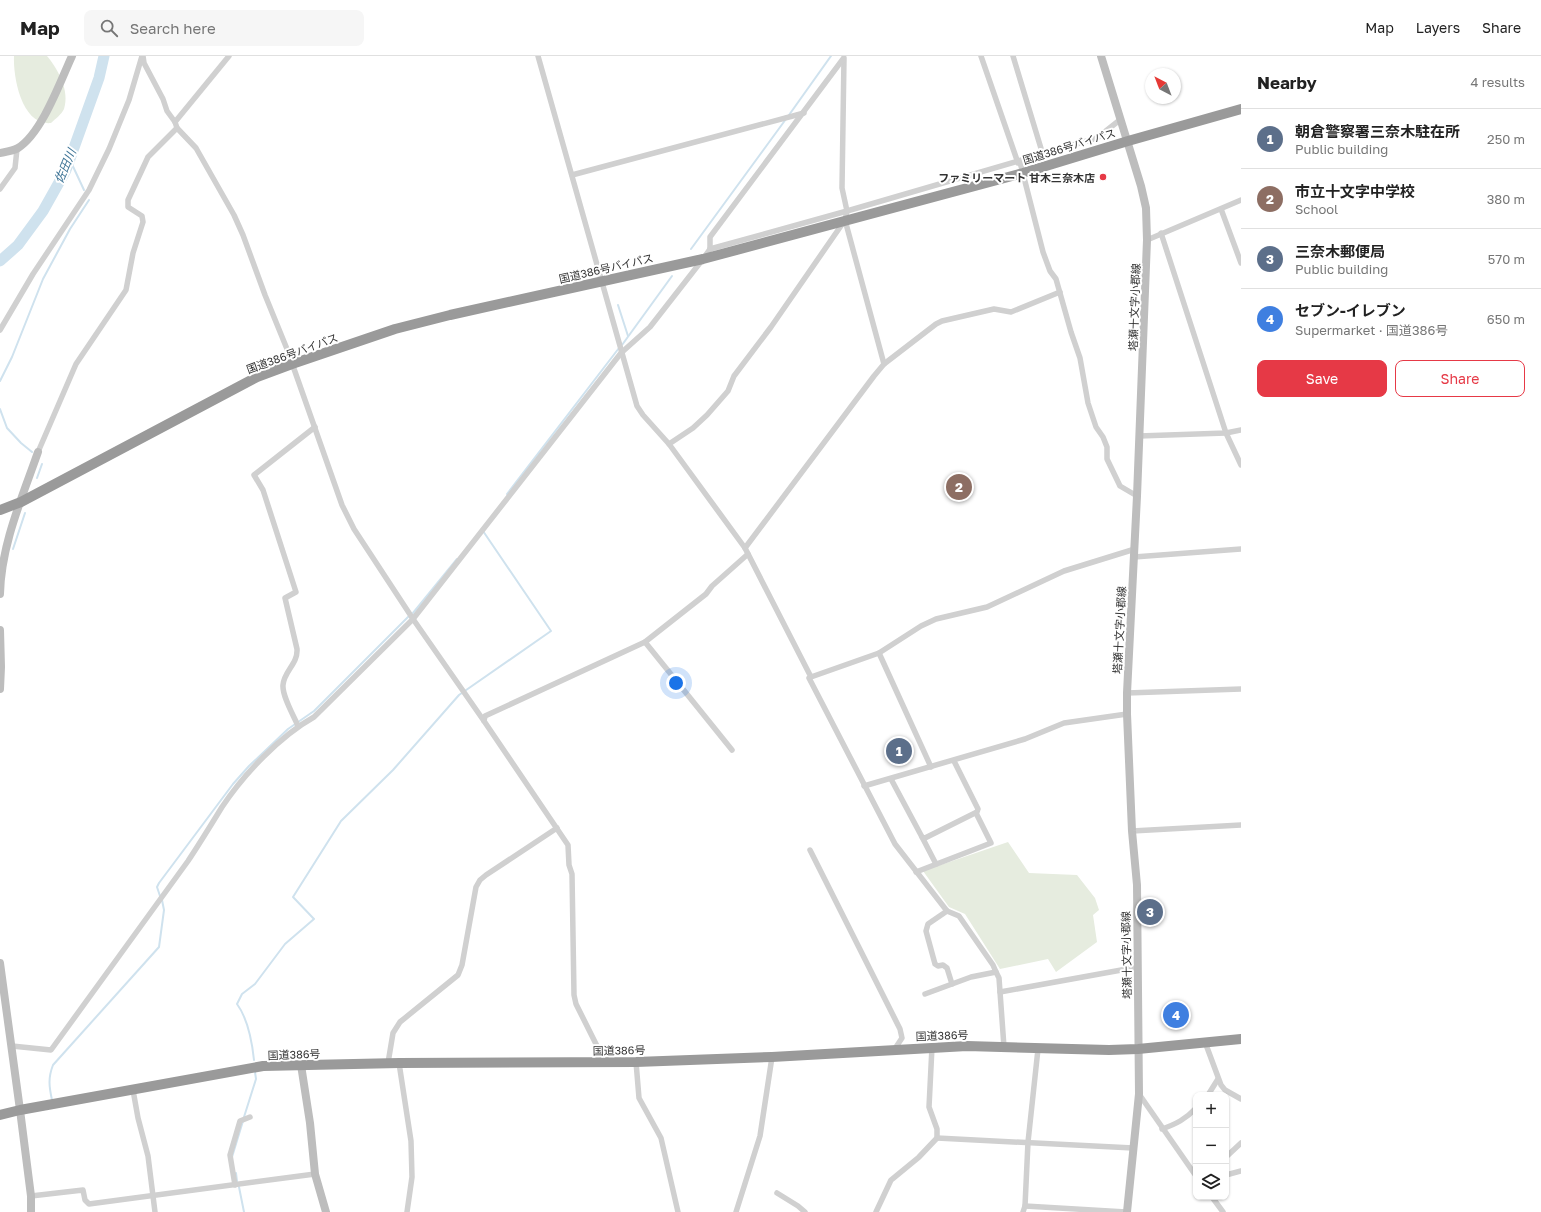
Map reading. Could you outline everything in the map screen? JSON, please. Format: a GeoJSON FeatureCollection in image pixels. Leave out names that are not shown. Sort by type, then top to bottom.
{"type":"FeatureCollection","features":[{"type":"Feature","properties":{"kind":"highway","name":"国道386号バイパス"},"geometry":{"type":"LineString","coordinates":[[0,510],[21,502],[257,377],[395,329],[450,315],[703,259],[846,216],[1023,173],[1241,109]]}},
{"type":"Feature","properties":{"kind":"highway","name":"国道386号"},"geometry":{"type":"LineString","coordinates":[[0,1115],[223,1072],[263,1066],[399,1063],[636,1062],[772,1057],[967,1046],[1109,1050],[1241,1039]]}},
{"type":"Feature","properties":{"kind":"main road"},"geometry":{"type":"LineString","coordinates":[[0,153],[17,149],[30,137],[46,112],[72,56]]}},
{"type":"Feature","properties":{"kind":"main road","name":"塔瀬十文字小郡線"},"geometry":{"type":"LineString","coordinates":[[1101,56],[1128,141],[1146,208],[1148,240],[1135,553],[1127,693],[1132,831],[1137,885],[1139,1094],[1127,1212]]}},
{"type":"Feature","properties":{"kind":"main road"},"geometry":{"type":"LineString","coordinates":[[0,594],[0,576],[4,555],[38,452]]}},
{"type":"Feature","properties":{"kind":"main road"},"geometry":{"type":"LineString","coordinates":[[0,630],[0,689]]}},
{"type":"Feature","properties":{"kind":"main road"},"geometry":{"type":"LineString","coordinates":[[0,963],[2,991],[12,1046],[31,1196],[31,1212]]}},
{"type":"Feature","properties":{"kind":"main road"},"geometry":{"type":"LineString","coordinates":[[301,1065],[310,1123],[315,1174],[326,1212]]}},
{"type":"Feature","properties":{"kind":"street"},"geometry":{"type":"LineString","coordinates":[[142,56],[144,63],[163,99],[167,111],[176,125],[196,148],[234,215],[292,364],[342,505],[349,519],[413,619],[568,845],[569,865],[572,874],[574,995],[576,1004],[605,1062]]}},
{"type":"Feature","properties":{"kind":"street"},"geometry":{"type":"LineString","coordinates":[[0,330],[33,274],[89,190],[109,149],[129,100],[142,56]]}},
{"type":"Feature","properties":{"kind":"street"},"geometry":{"type":"LineString","coordinates":[[38,452],[76,364],[126,290],[133,253],[143,222],[142,216],[128,207],[128,200],[148,157],[176,125],[229,56]]}},
{"type":"Feature","properties":{"kind":"street"},"geometry":{"type":"LineString","coordinates":[[538,56],[574,174],[601,282],[637,406],[643,415],[669,444],[747,551],[811,677],[809,678],[895,844],[947,911],[959,916],[993,965],[999,978],[1004,1047]]}},
{"type":"Feature","properties":{"kind":"street"},"geometry":{"type":"LineString","coordinates":[[981,56],[1023,173],[1043,252],[1050,271],[1056,279],[1084,376],[1088,402],[1096,427],[1103,437],[1107,447],[1107,459],[1120,486],[1137,496]]}},
{"type":"Feature","properties":{"kind":"street"},"geometry":{"type":"LineString","coordinates":[[1013,56],[1043,155]]}},
{"type":"Feature","properties":{"kind":"street"},"geometry":{"type":"LineString","coordinates":[[12,1046],[51,1050],[199,845],[231,795],[274,748],[298,726],[314,717],[413,619],[622,353],[650,327],[703,259],[710,249],[710,237],[804,113],[844,57]]}},
{"type":"Feature","properties":{"kind":"street"},"geometry":{"type":"LineString","coordinates":[[844,57],[842,188],[846,216],[884,364]]}},
{"type":"Feature","properties":{"kind":"street"},"geometry":{"type":"LineString","coordinates":[[574,174],[804,113]]}},
{"type":"Feature","properties":{"kind":"street"},"geometry":{"type":"LineString","coordinates":[[710,249],[846,216],[1098,138],[1121,119]]}},
{"type":"Feature","properties":{"kind":"street"},"geometry":{"type":"LineString","coordinates":[[0,189],[15,168],[17,149]]}},
{"type":"Feature","properties":{"kind":"street"},"geometry":{"type":"LineString","coordinates":[[1148,240],[1241,200]]}},
{"type":"Feature","properties":{"kind":"street"},"geometry":{"type":"LineString","coordinates":[[1221,209],[1241,263]]}},
{"type":"Feature","properties":{"kind":"street"},"geometry":{"type":"LineString","coordinates":[[669,444],[698,423],[728,391],[734,376],[771,327],[846,216]]}},
{"type":"Feature","properties":{"kind":"street"},"geometry":{"type":"LineString","coordinates":[[1162,233],[1226,433],[1241,466]]}},
{"type":"Feature","properties":{"kind":"street"},"geometry":{"type":"LineString","coordinates":[[484,721],[486,716],[645,642],[706,594],[747,551],[884,364],[936,324],[942,321],[994,309],[1010,312],[1060,292]]}},
{"type":"Feature","properties":{"kind":"street"},"geometry":{"type":"LineString","coordinates":[[298,726],[283,691],[285,677],[298,657],[285,598],[296,592],[263,490],[254,475],[315,427]]}},
{"type":"Feature","properties":{"kind":"street"},"geometry":{"type":"LineString","coordinates":[[1139,436],[1226,433],[1241,430]]}},
{"type":"Feature","properties":{"kind":"street"},"geometry":{"type":"LineString","coordinates":[[811,677],[879,653],[921,626],[936,619],[980,609],[1064,571],[1135,553],[1241,549]]}},
{"type":"Feature","properties":{"kind":"street"},"geometry":{"type":"LineString","coordinates":[[645,642],[732,750]]}},
{"type":"Feature","properties":{"kind":"street"},"geometry":{"type":"LineString","coordinates":[[879,653],[931,767]]}},
{"type":"Feature","properties":{"kind":"street"},"geometry":{"type":"LineString","coordinates":[[1127,693],[1241,689]]}},
{"type":"Feature","properties":{"kind":"street"},"geometry":{"type":"LineString","coordinates":[[864,786],[954,761],[1025,739],[1064,723],[1127,714]]}},
{"type":"Feature","properties":{"kind":"street"},"geometry":{"type":"LineString","coordinates":[[916,872],[991,843],[976,813],[978,809],[954,761]]}},
{"type":"Feature","properties":{"kind":"street"},"geometry":{"type":"LineString","coordinates":[[891,779],[936,864]]}},
{"type":"Feature","properties":{"kind":"street"},"geometry":{"type":"LineString","coordinates":[[922,837],[926,838],[976,813]]}},
{"type":"Feature","properties":{"kind":"street"},"geometry":{"type":"LineString","coordinates":[[1132,831],[1241,825]]}},
{"type":"Feature","properties":{"kind":"street"},"geometry":{"type":"LineString","coordinates":[[388,1064],[395,1028],[400,1022],[458,975],[462,965],[476,886],[480,880],[557,828]]}},
{"type":"Feature","properties":{"kind":"street"},"geometry":{"type":"LineString","coordinates":[[810,850],[900,1029],[902,1038],[894,1050]]}},
{"type":"Feature","properties":{"kind":"street"},"geometry":{"type":"LineString","coordinates":[[947,911],[928,924],[926,932],[935,964],[938,966],[943,965],[947,968],[952,984]]}},
{"type":"Feature","properties":{"kind":"street"},"geometry":{"type":"LineString","coordinates":[[1000,992],[1138,966]]}},
{"type":"Feature","properties":{"kind":"street"},"geometry":{"type":"LineString","coordinates":[[925,994],[971,977],[996,972]]}},
{"type":"Feature","properties":{"kind":"street"},"geometry":{"type":"LineString","coordinates":[[1205,1042],[1218,1079],[1225,1090],[1241,1100]]}},
{"type":"Feature","properties":{"kind":"street"},"geometry":{"type":"LineString","coordinates":[[876,1212],[891,1180],[919,1157],[937,1138],[937,1129],[929,1107],[932,1047]]}},
{"type":"Feature","properties":{"kind":"street"},"geometry":{"type":"LineString","coordinates":[[1038,1049],[1028,1142],[1024,1209],[1127,1212]]}},
{"type":"Feature","properties":{"kind":"street"},"geometry":{"type":"LineString","coordinates":[[736,1212],[760,1136],[772,1057]]}},
{"type":"Feature","properties":{"kind":"street"},"geometry":{"type":"LineString","coordinates":[[636,1062],[639,1098],[661,1138],[678,1212]]}},
{"type":"Feature","properties":{"kind":"street"},"geometry":{"type":"LineString","coordinates":[[399,1063],[410,1141],[412,1177],[407,1212]]}},
{"type":"Feature","properties":{"kind":"street"},"geometry":{"type":"LineString","coordinates":[[1210,1092],[1218,1079]]}},
{"type":"Feature","properties":{"kind":"street"},"geometry":{"type":"LineString","coordinates":[[133,1090],[138,1118],[148,1156],[155,1212]]}},
{"type":"Feature","properties":{"kind":"street"},"geometry":{"type":"LineString","coordinates":[[1139,1094],[1193,1172]]}},
{"type":"Feature","properties":{"kind":"street"},"geometry":{"type":"LineString","coordinates":[[1162,1129],[1178,1123],[1188,1117],[1193,1111]]}},
{"type":"Feature","properties":{"kind":"street"},"geometry":{"type":"LineString","coordinates":[[234,1184],[230,1155],[240,1121],[249,1118]]}},
{"type":"Feature","properties":{"kind":"street"},"geometry":{"type":"LineString","coordinates":[[937,1138],[1133,1148]]}},
{"type":"Feature","properties":{"kind":"street"},"geometry":{"type":"LineString","coordinates":[[1229,1154],[1241,1143]]}},
{"type":"Feature","properties":{"kind":"street"},"geometry":{"type":"LineString","coordinates":[[1229,1174],[1241,1171]]}},
{"type":"Feature","properties":{"kind":"street"},"geometry":{"type":"LineString","coordinates":[[31,1196],[83,1190],[85,1200],[88,1204],[315,1174]]}},
{"type":"Feature","properties":{"kind":"street"},"geometry":{"type":"LineString","coordinates":[[777,1193],[805,1212]]}},
{"type":"Feature","properties":{"kind":"street"},"geometry":{"type":"LineString","coordinates":[[1214,1200],[1223,1212]]}},
{"type":"Feature","properties":{"kind":"shaded area"},"geometry":{"type":"Polygon","coordinates":[[[14,56],[47,56],[59,74],[65,95],[64,109],[51,123],[41,122],[33,117],[26,109],[21,99],[15,76],[14,56]]]}},
{"type":"Feature","properties":{"kind":"shaded area"},"geometry":{"type":"Polygon","coordinates":[[[1008,842],[1029,873],[1077,875],[1095,898],[1099,910],[1093,915],[1097,942],[1056,972],[1048,959],[1000,969],[965,914],[949,907],[923,871],[1008,842]]]}},
{"type":"Feature","properties":{"kind":"waterway","name":"佐田川"},"geometry":{"type":"LineString","coordinates":[[0,261],[18,245],[43,211],[66,170],[99,78],[104,56]]}},
{"type":"Feature","properties":{"kind":"waterway"},"geometry":{"type":"LineString","coordinates":[[789,115],[831,56]]}},
{"type":"Feature","properties":{"kind":"waterway"},"geometry":{"type":"LineString","coordinates":[[691,249],[786,119]]}},
{"type":"Feature","properties":{"kind":"waterway"},"geometry":{"type":"LineString","coordinates":[[70,160],[84,190]]}},
{"type":"Feature","properties":{"kind":"waterway"},"geometry":{"type":"LineString","coordinates":[[0,381],[12,357],[43,279],[70,229],[89,200]]}},
{"type":"Feature","properties":{"kind":"waterway"},"geometry":{"type":"LineString","coordinates":[[622,345],[672,276]]}},
{"type":"Feature","properties":{"kind":"waterway"},"geometry":{"type":"LineString","coordinates":[[618,305],[628,336]]}},
{"type":"Feature","properties":{"kind":"waterway"},"geometry":{"type":"LineString","coordinates":[[507,494],[619,348]]}},
{"type":"Feature","properties":{"kind":"waterway"},"geometry":{"type":"LineString","coordinates":[[0,409],[7,428],[32,452]]}},
{"type":"Feature","properties":{"kind":"waterway"},"geometry":{"type":"LineString","coordinates":[[37,478],[42,464]]}},
{"type":"Feature","properties":{"kind":"waterway"},"geometry":{"type":"LineString","coordinates":[[13,549],[25,513]]}},
{"type":"Feature","properties":{"kind":"waterway"},"geometry":{"type":"LineString","coordinates":[[254,1060],[249,1030],[244,1016],[237,1004],[242,994],[255,984],[285,944],[314,919],[293,897],[341,821],[393,770],[459,695],[551,631],[483,531]]}},
{"type":"Feature","properties":{"kind":"waterway"},"geometry":{"type":"LineString","coordinates":[[413,613],[457,559]]}},
{"type":"Feature","properties":{"kind":"waterway"},"geometry":{"type":"LineString","coordinates":[[160,896],[157,887],[159,883],[233,784],[249,766],[288,729],[314,711],[409,616]]}},
{"type":"Feature","properties":{"kind":"waterway"},"geometry":{"type":"LineString","coordinates":[[52,1100],[50,1090],[50,1074],[53,1065],[159,947],[164,910],[162,900]]}},
{"type":"Feature","properties":{"kind":"waterway"},"geometry":{"type":"LineString","coordinates":[[244,1117],[256,1079],[255,1072]]}},
{"type":"Feature","properties":{"kind":"waterway"},"geometry":{"type":"LineString","coordinates":[[232,1157],[243,1121]]}},
{"type":"Feature","properties":{"kind":"waterway"},"geometry":{"type":"LineString","coordinates":[[236,1173],[237,1181]]}},
{"type":"Feature","properties":{"kind":"waterway"},"geometry":{"type":"LineString","coordinates":[[239,1187],[244,1212]]}},
{"type":"Feature","properties":{"kind":"place","name":"ファミリーマート 甘木三奈木店"},"geometry":{"type":"Point","coordinates":[1103,177]}},
{"type":"Feature","properties":{"kind":"place","name":"市立十文字中学校"},"geometry":{"type":"Point","coordinates":[959,487]}},
{"type":"Feature","properties":{"kind":"place","name":"朝倉警察署三奈木駐在所"},"geometry":{"type":"Point","coordinates":[899,751]}},
{"type":"Feature","properties":{"kind":"place","name":"三奈木郵便局"},"geometry":{"type":"Point","coordinates":[1150,912]}},
{"type":"Feature","properties":{"kind":"place","name":"セブン-イレブン"},"geometry":{"type":"Point","coordinates":[1176,1015]}}]}
